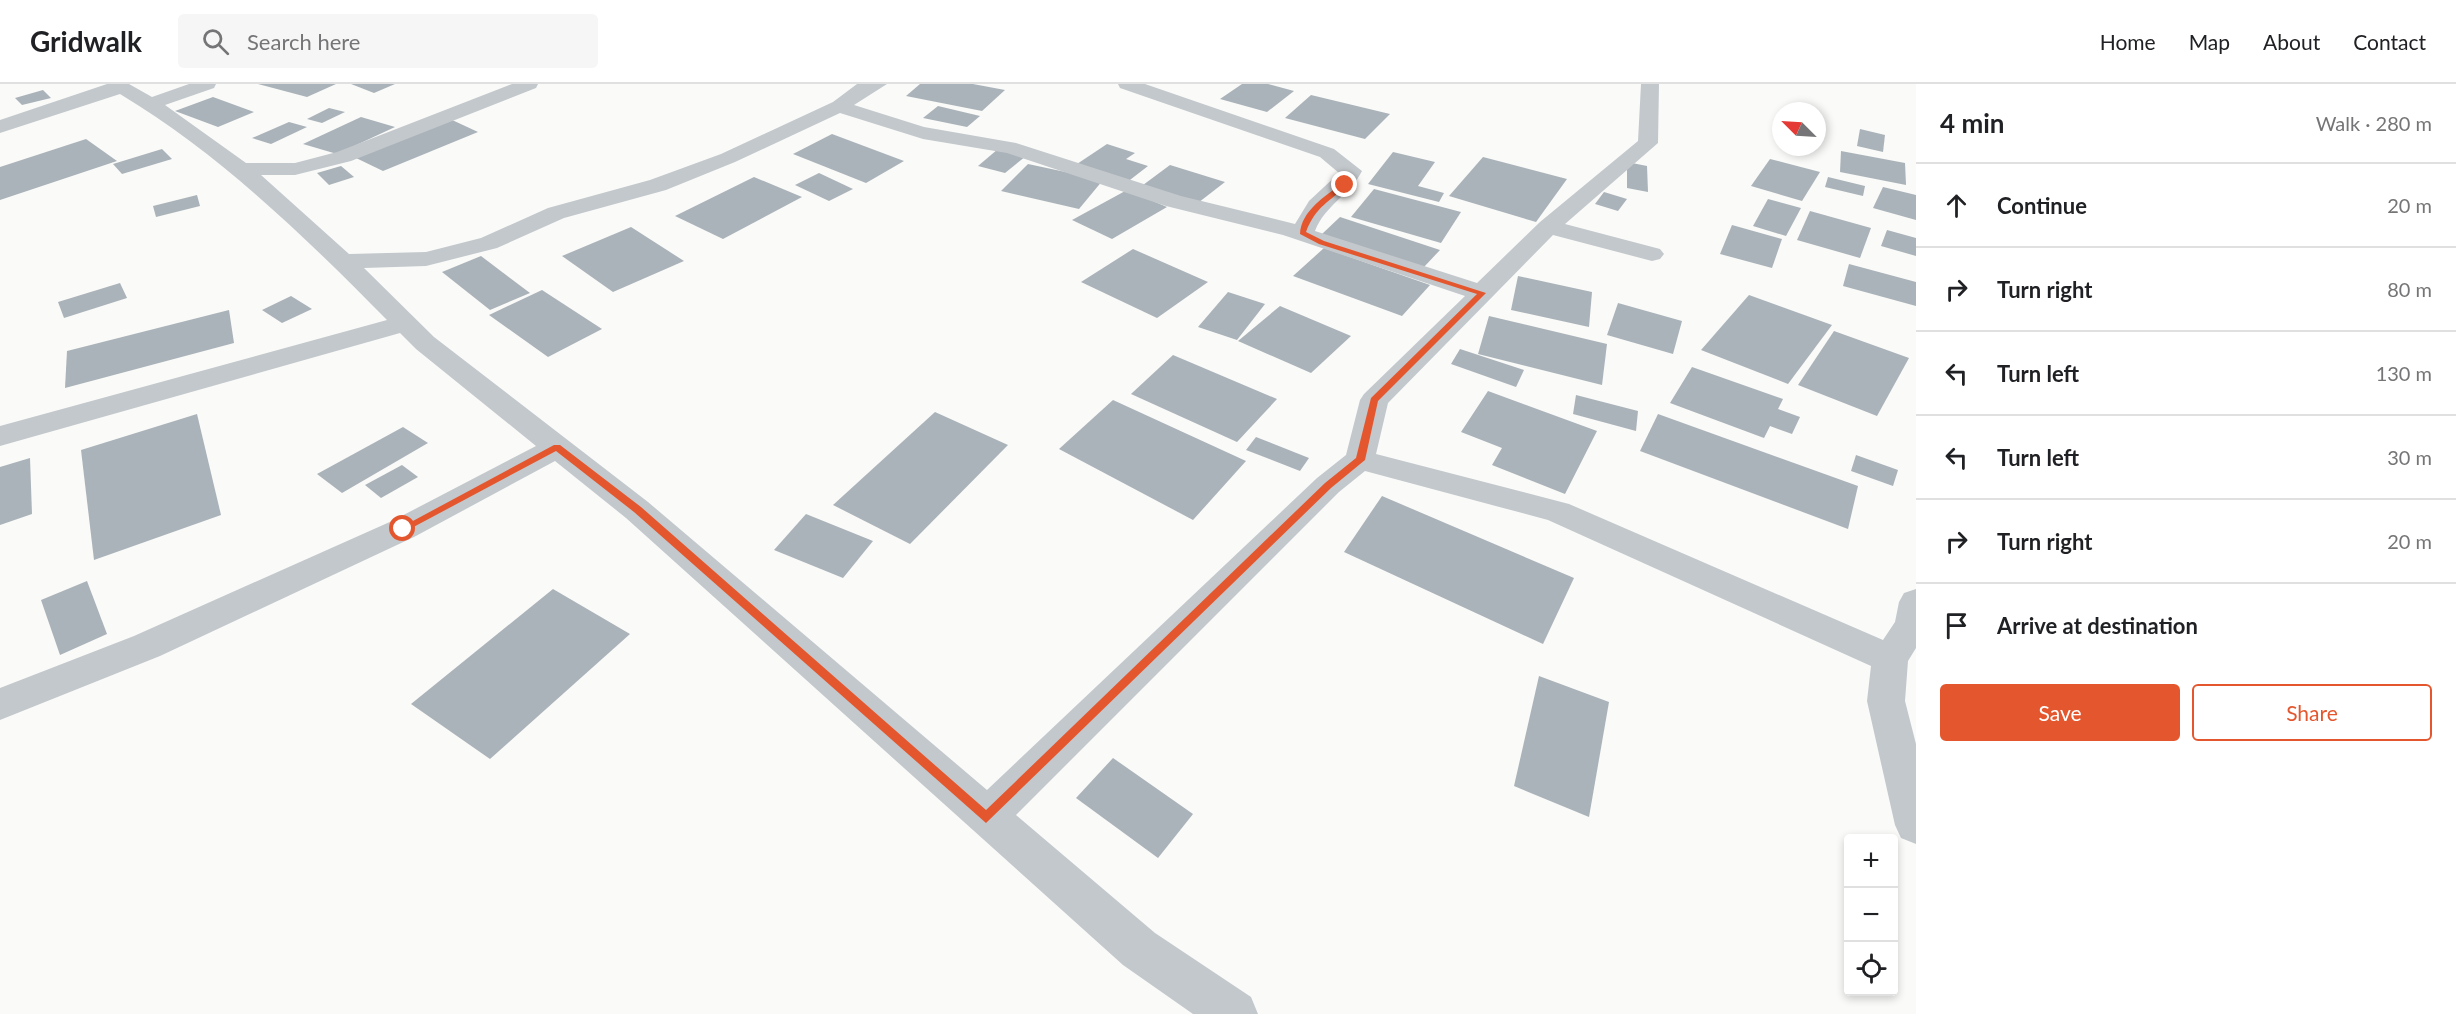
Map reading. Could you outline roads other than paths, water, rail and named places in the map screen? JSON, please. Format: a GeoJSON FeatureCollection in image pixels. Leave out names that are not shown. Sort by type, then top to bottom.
{"type":"FeatureCollection","features":[{"type":"Feature","properties":{"kind":"street"},"geometry":{"type":"LineString","coordinates":[[150,104],[207,84]]}},
{"type":"Feature","properties":{"kind":"street"},"geometry":{"type":"LineString","coordinates":[[241,169],[295,169],[344,158],[529,84]]}},
{"type":"Feature","properties":{"kind":"street"},"geometry":{"type":"LineString","coordinates":[[343,261],[426,259],[489,243],[556,213],[589,202],[658,185],[728,158],[840,106],[864,88],[878,84]]}},
{"type":"Feature","properties":{"kind":"street"},"geometry":{"type":"LineString","coordinates":[[1127,84],[1328,153],[1351,171],[1345,185],[1321,201],[1308,218],[1303,233]]}},
{"type":"Feature","properties":{"kind":"street"},"geometry":{"type":"LineString","coordinates":[[986,818],[1328,485],[1360,460],[1374,400],[1548,228],[1648,143],[1650,84]]}},
{"type":"Feature","properties":{"kind":"street"},"geometry":{"type":"LineString","coordinates":[[0,127],[118,86],[150,104],[241,169],[343,261],[400,300],[425,343],[637,510],[986,818],[1139,949],[1234,1014]]}},
{"type":"Feature","properties":{"kind":"street"},"geometry":{"type":"LineString","coordinates":[[840,106],[890,125],[1009,147],[1198,208],[1267,222],[1303,233],[1321,242],[1482,293]]}},
{"type":"Feature","properties":{"kind":"street"},"geometry":{"type":"LineString","coordinates":[[1548,228],[1652,254]]}},
{"type":"Feature","properties":{"kind":"street"},"geometry":{"type":"LineString","coordinates":[[0,435],[350,339],[400,300],[426,259]]}},
{"type":"Feature","properties":{"kind":"street"},"geometry":{"type":"LineString","coordinates":[[0,704],[147,646],[392,534],[557,447]]}},
{"type":"Feature","properties":{"kind":"street"},"geometry":{"type":"LineString","coordinates":[[1360,460],[1558,512],[1890,659]]}},
{"type":"Feature","properties":{"kind":"street"},"geometry":{"type":"LineString","coordinates":[[1914,617],[1890,659],[1886,701],[1916,825]]}}]}
